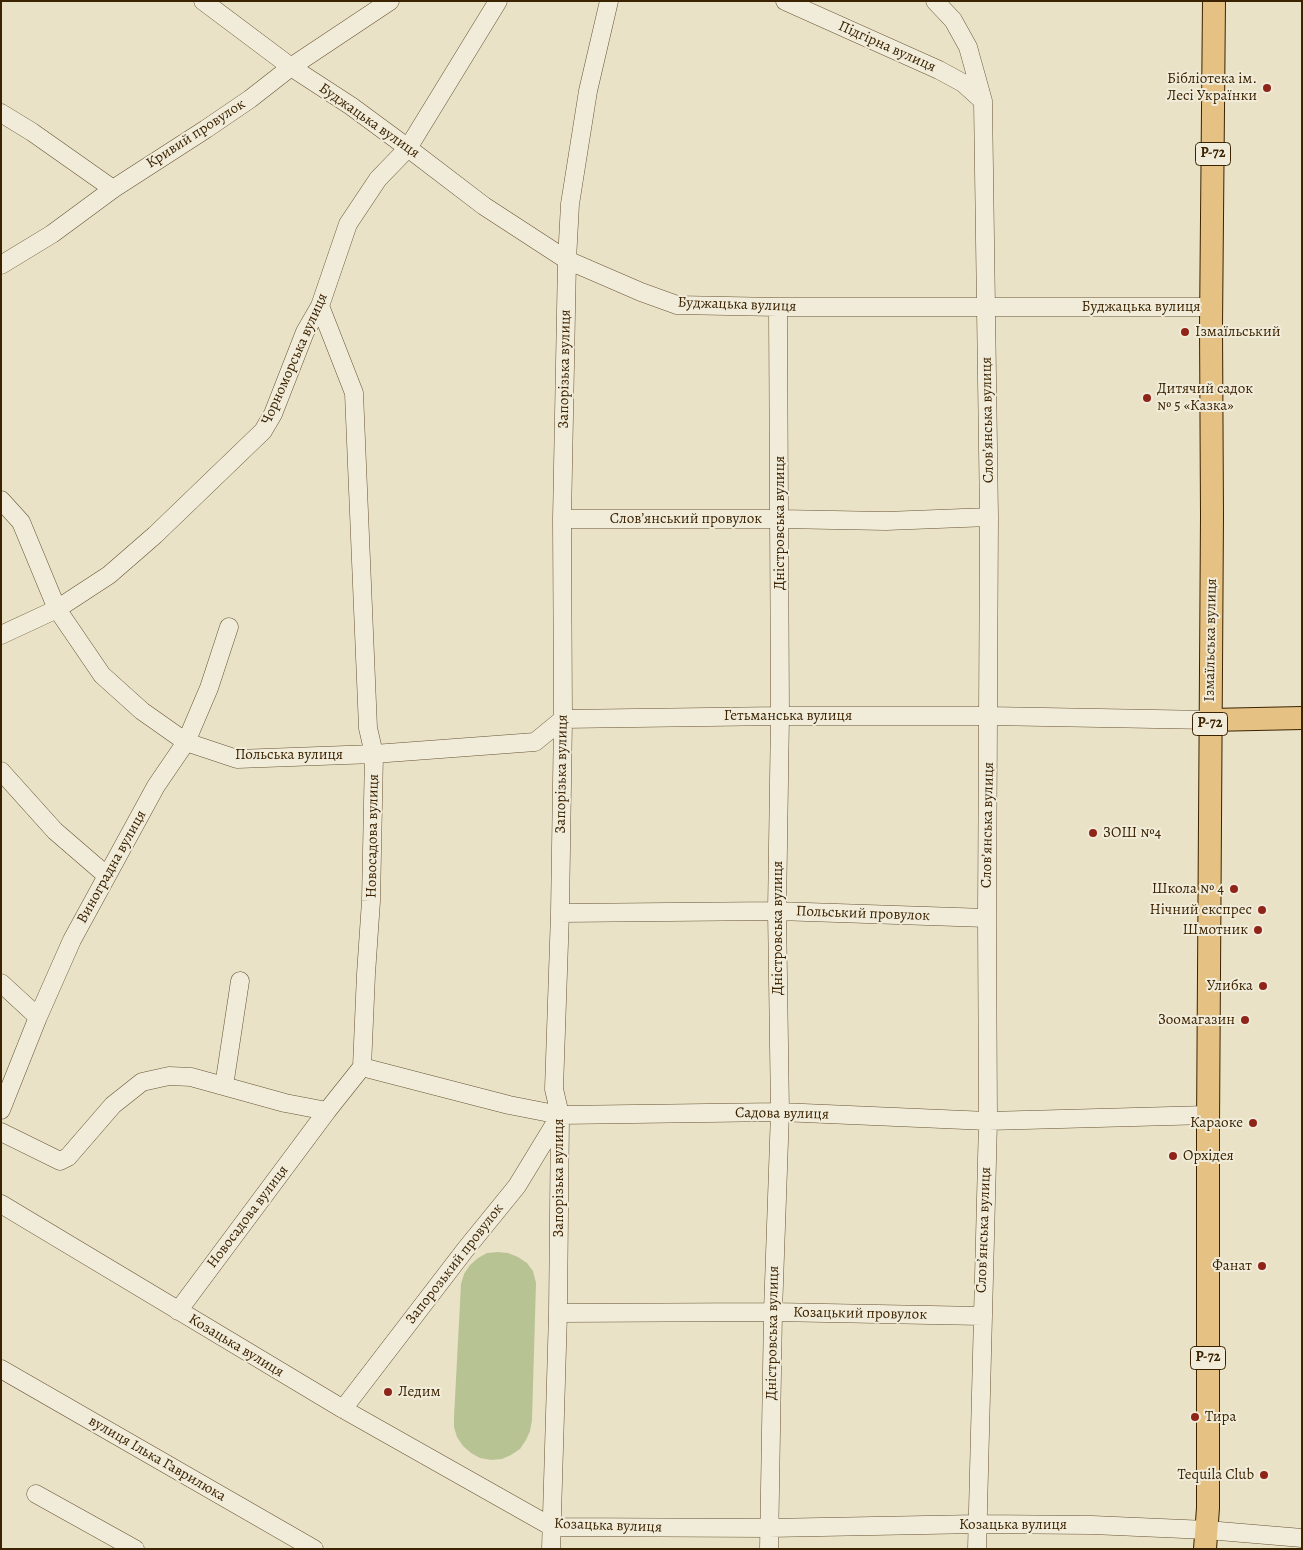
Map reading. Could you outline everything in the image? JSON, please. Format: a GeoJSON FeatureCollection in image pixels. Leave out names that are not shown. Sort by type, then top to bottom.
{"type":"FeatureCollection","features":[{"type":"Feature","properties":{"kind":"main road","name":"Ізмаїльська вулиця"},"geometry":{"type":"LineString","coordinates":[[1206,1539],[1214,1]]}},
{"type":"Feature","properties":{"kind":"main road"},"geometry":{"type":"LineString","coordinates":[[1210,720],[1302,718]]}},
{"type":"Feature","properties":{"kind":"street","name":"Буджацька вулиця"},"geometry":{"type":"LineString","coordinates":[[203,1],[291,67],[351,106],[484,206],[567,260],[641,292],[678,305],[778,307],[1212,307]]}},
{"type":"Feature","properties":{"kind":"street","name":"Кривий провулок"},"geometry":{"type":"LineString","coordinates":[[1,265],[52,234],[113,189],[206,129],[250,99],[291,67],[390,1]]}},
{"type":"Feature","properties":{"kind":"street","name":"Чорноморська вулиця"},"geometry":{"type":"LineString","coordinates":[[3,633],[57,609],[115,569],[155,535],[263,431],[274,414],[305,332],[320,306],[348,224],[378,179],[408,148],[498,1]]}},
{"type":"Feature","properties":{"kind":"street","name":"Запорізька вулиця"},"geometry":{"type":"LineString","coordinates":[[551,1549],[558,1313],[560,1115],[554,1089],[560,913],[563,719],[562,518],[567,260],[570,204],[588,91],[609,1]]}},
{"type":"Feature","properties":{"kind":"street","name":"Підгірна вулиця"},"geometry":{"type":"LineString","coordinates":[[785,1],[939,70],[963,84],[983,101]]}},
{"type":"Feature","properties":{"kind":"street","name":"Словʼянська вулиця"},"geometry":{"type":"LineString","coordinates":[[935,1],[953,20],[968,47],[983,101],[989,517],[988,1121],[978,1549]]}},
{"type":"Feature","properties":{"kind":"street"},"geometry":{"type":"LineString","coordinates":[[4,118],[32,132],[113,189]]}},
{"type":"Feature","properties":{"kind":"street","name":"Новосадова вулиця"},"geometry":{"type":"LineString","coordinates":[[178,1311],[327,1111],[362,1068],[371,901],[374,754],[368,728],[354,392],[320,306]]}},
{"type":"Feature","properties":{"kind":"street","name":"Дністровська вулиця"},"geometry":{"type":"LineString","coordinates":[[769,1549],[773,1312],[780,1112],[777,911],[780,716],[778,307]]}},
{"type":"Feature","properties":{"kind":"street","name":"Польська вулиця"},"geometry":{"type":"LineString","coordinates":[[1,500],[21,522],[57,609],[102,675],[142,711],[186,742],[238,758],[374,754]]}},
{"type":"Feature","properties":{"kind":"street","name":"Словʼянський провулок"},"geometry":{"type":"LineString","coordinates":[[562,518],[886,521],[989,517]]}},
{"type":"Feature","properties":{"kind":"street","name":"Виноградна вулиця"},"geometry":{"type":"LineString","coordinates":[[1,1110],[38,1017],[72,940],[106,874],[132,833],[156,786],[186,742],[209,688],[230,627]]}},
{"type":"Feature","properties":{"kind":"street","name":"Гетьманська вулиця"},"geometry":{"type":"LineString","coordinates":[[563,719],[989,716],[1210,720]]}},
{"type":"Feature","properties":{"kind":"street"},"geometry":{"type":"LineString","coordinates":[[374,754],[535,742],[563,719]]}},
{"type":"Feature","properties":{"kind":"street"},"geometry":{"type":"LineString","coordinates":[[1,771],[55,830],[106,874]]}},
{"type":"Feature","properties":{"kind":"street","name":"Польський провулок"},"geometry":{"type":"LineString","coordinates":[[560,913],[777,911],[987,918]]}},
{"type":"Feature","properties":{"kind":"street"},"geometry":{"type":"LineString","coordinates":[[224,1086],[240,981]]}},
{"type":"Feature","properties":{"kind":"street"},"geometry":{"type":"LineString","coordinates":[[1,983],[38,1017]]}},
{"type":"Feature","properties":{"kind":"street","name":"Садова вулиця"},"geometry":{"type":"LineString","coordinates":[[362,1068],[509,1105],[560,1115],[780,1112],[988,1121],[1208,1115]]}},
{"type":"Feature","properties":{"kind":"street"},"geometry":{"type":"LineString","coordinates":[[1,1132],[60,1161],[68,1157],[113,1105],[142,1082],[169,1076],[191,1077],[285,1103],[327,1111]]}},
{"type":"Feature","properties":{"kind":"street","name":"Запорозький провулок"},"geometry":{"type":"LineString","coordinates":[[343,1409],[465,1250],[517,1186],[560,1115]]}},
{"type":"Feature","properties":{"kind":"street","name":"Козацька вулиця"},"geometry":{"type":"LineString","coordinates":[[1,1204],[343,1409],[552,1527],[769,1528],[978,1524],[1092,1525],[1206,1539],[1302,1538]]}},
{"type":"Feature","properties":{"kind":"street","name":"Козацький провулок"},"geometry":{"type":"LineString","coordinates":[[558,1313],[773,1312],[982,1316]]}},
{"type":"Feature","properties":{"kind":"street","name":"вулиця Ілька Гаврилюка"},"geometry":{"type":"LineString","coordinates":[[1,1368],[314,1549]]}},
{"type":"Feature","properties":{"kind":"street"},"geometry":{"type":"LineString","coordinates":[[36,1494],[135,1549]]}},
{"type":"Feature","properties":{"kind":"green space"},"geometry":{"type":"Polygon","coordinates":[[[487,1253],[508,1253],[527,1263],[533,1271],[536,1283],[532,1420],[530,1431],[520,1449],[502,1459],[491,1460],[480,1458],[463,1446],[457,1437],[454,1417],[461,1284],[464,1274],[478,1258],[487,1253]]]}},
{"type":"Feature","properties":{"kind":"place","name":"Бібліотека ім. Лесі Українки"},"geometry":{"type":"Point","coordinates":[1267,88]}},
{"type":"Feature","properties":{"kind":"place","name":"Ізмаїльський"},"geometry":{"type":"Point","coordinates":[1185,332]}},
{"type":"Feature","properties":{"kind":"place","name":"Дитячий садок № 5 «Казка»"},"geometry":{"type":"Point","coordinates":[1147,398]}},
{"type":"Feature","properties":{"kind":"place","name":"ЗОШ №4"},"geometry":{"type":"Point","coordinates":[1093,833]}},
{"type":"Feature","properties":{"kind":"place","name":"Школа № 4"},"geometry":{"type":"Point","coordinates":[1234,889]}},
{"type":"Feature","properties":{"kind":"place","name":"Нічний експрес"},"geometry":{"type":"Point","coordinates":[1262,910]}},
{"type":"Feature","properties":{"kind":"place","name":"Шмотник"},"geometry":{"type":"Point","coordinates":[1258,930]}},
{"type":"Feature","properties":{"kind":"place","name":"Улибка"},"geometry":{"type":"Point","coordinates":[1263,986]}},
{"type":"Feature","properties":{"kind":"place","name":"Зоомагазин"},"geometry":{"type":"Point","coordinates":[1245,1020]}},
{"type":"Feature","properties":{"kind":"place","name":"Караоке"},"geometry":{"type":"Point","coordinates":[1253,1123]}},
{"type":"Feature","properties":{"kind":"place","name":"Орхідея"},"geometry":{"type":"Point","coordinates":[1173,1156]}},
{"type":"Feature","properties":{"kind":"place","name":"Фанат"},"geometry":{"type":"Point","coordinates":[1262,1266]}},
{"type":"Feature","properties":{"kind":"place","name":"Ледим"},"geometry":{"type":"Point","coordinates":[388,1392]}},
{"type":"Feature","properties":{"kind":"place","name":"Тира"},"geometry":{"type":"Point","coordinates":[1195,1417]}},
{"type":"Feature","properties":{"kind":"place","name":"Tequila Club"},"geometry":{"type":"Point","coordinates":[1264,1475]}}]}
